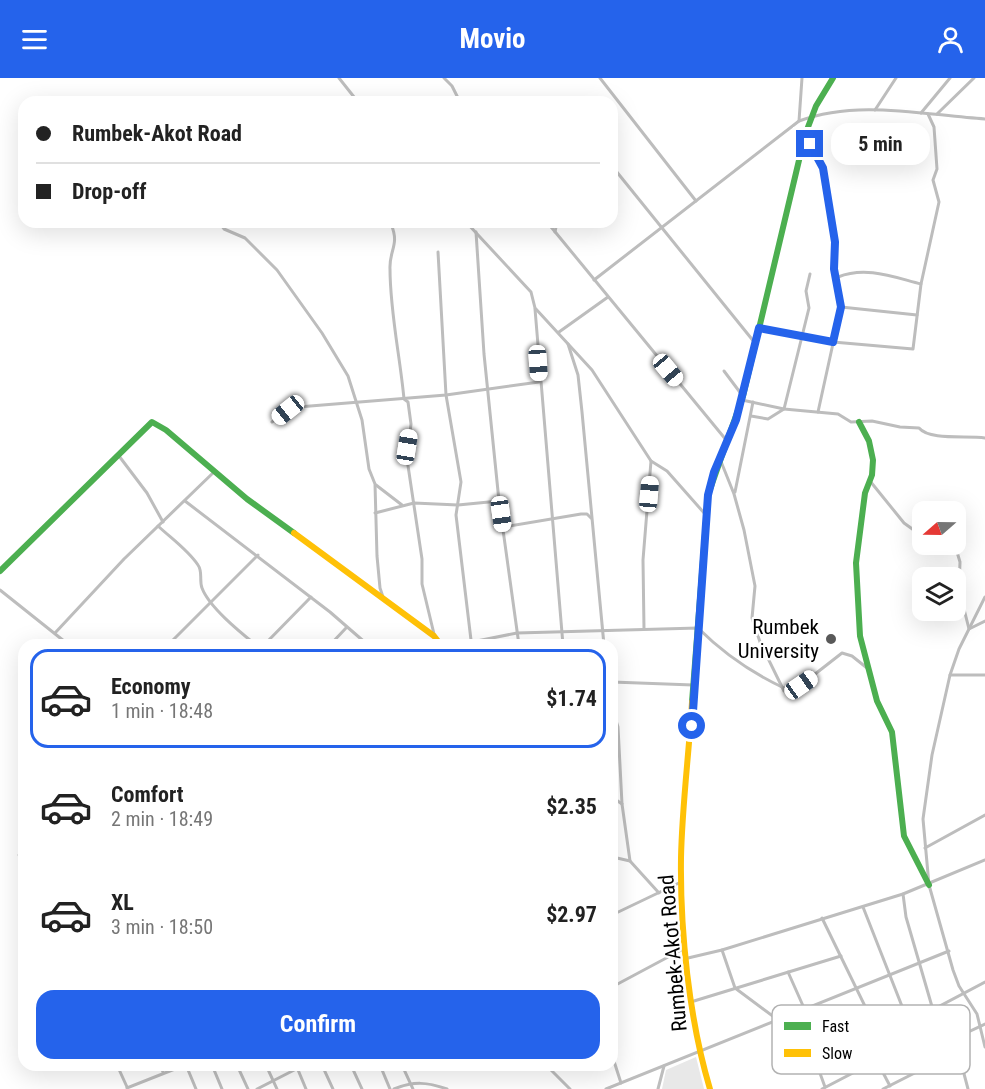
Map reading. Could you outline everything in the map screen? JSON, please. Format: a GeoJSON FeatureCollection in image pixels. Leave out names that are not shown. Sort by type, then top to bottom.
{"type":"FeatureCollection","features":[{"type":"Feature","properties":{"kind":"street"},"geometry":{"type":"LineString","coordinates":[[339,78],[353,96]]}},
{"type":"Feature","properties":{"kind":"street"},"geometry":{"type":"LineString","coordinates":[[444,78],[452,86],[457,96]]}},
{"type":"Feature","properties":{"kind":"street"},"geometry":{"type":"LineString","coordinates":[[600,78],[614,96]]}},
{"type":"Feature","properties":{"kind":"street"},"geometry":{"type":"LineString","coordinates":[[799,121],[802,78]]}},
{"type":"Feature","properties":{"kind":"street","name":"Rumbek-Akot Road"},"geometry":{"type":"LineString","coordinates":[[710,1089],[699,1052],[686,947],[681,882],[706,515],[710,484],[743,398],[805,135],[812,116],[833,78]]}},
{"type":"Feature","properties":{"kind":"street"},"geometry":{"type":"LineString","coordinates":[[875,110],[896,78]]}},
{"type":"Feature","properties":{"kind":"street"},"geometry":{"type":"LineString","coordinates":[[921,113],[950,78]]}},
{"type":"Feature","properties":{"kind":"street"},"geometry":{"type":"LineString","coordinates":[[938,114],[974,78]]}},
{"type":"Feature","properties":{"kind":"street"},"geometry":{"type":"LineString","coordinates":[[618,101],[696,201]]}},
{"type":"Feature","properties":{"kind":"street"},"geometry":{"type":"LineString","coordinates":[[594,280],[799,121],[819,113],[875,110],[985,119]]}},
{"type":"Feature","properties":{"kind":"street"},"geometry":{"type":"LineString","coordinates":[[759,328],[833,342],[913,349],[921,284],[939,201],[933,180],[937,169],[934,127],[928,114]]}},
{"type":"Feature","properties":{"kind":"street"},"geometry":{"type":"LineString","coordinates":[[805,135],[823,168],[835,242],[834,269],[838,277],[841,307],[818,412]]}},
{"type":"Feature","properties":{"kind":"street"},"geometry":{"type":"LineString","coordinates":[[618,173],[660,228],[756,344]]}},
{"type":"Feature","properties":{"kind":"street"},"geometry":{"type":"LineString","coordinates":[[223,228],[245,238],[277,270],[322,333],[348,376],[369,457],[369,469],[375,484],[380,588],[385,602]]}},
{"type":"Feature","properties":{"kind":"street"},"geometry":{"type":"LineString","coordinates":[[392,228],[396,236],[389,267],[404,399],[408,402],[411,424],[407,459],[422,559],[422,584],[434,636]]}},
{"type":"Feature","properties":{"kind":"street"},"geometry":{"type":"LineString","coordinates":[[472,228],[531,292],[535,308],[539,382],[562,639]]}},
{"type":"Feature","properties":{"kind":"street"},"geometry":{"type":"LineString","coordinates":[[552,228],[728,442]]}},
{"type":"Feature","properties":{"kind":"street"},"geometry":{"type":"LineString","coordinates":[[555,232],[556,228]]}},
{"type":"Feature","properties":{"kind":"street"},"geometry":{"type":"LineString","coordinates":[[476,232],[476,256],[499,501],[518,639]]}},
{"type":"Feature","properties":{"kind":"street"},"geometry":{"type":"LineString","coordinates":[[438,252],[446,395],[461,482],[456,515],[471,639]]}},
{"type":"Feature","properties":{"kind":"street"},"geometry":{"type":"LineString","coordinates":[[838,277],[857,271],[876,273],[921,284]]}},
{"type":"Feature","properties":{"kind":"street"},"geometry":{"type":"LineString","coordinates":[[751,416],[768,419],[784,409],[809,308],[806,291],[810,274]]}},
{"type":"Feature","properties":{"kind":"street"},"geometry":{"type":"LineString","coordinates":[[559,332],[608,297]]}},
{"type":"Feature","properties":{"kind":"street"},"geometry":{"type":"LineString","coordinates":[[841,307],[917,315]]}},
{"type":"Feature","properties":{"kind":"street"},"geometry":{"type":"LineString","coordinates":[[535,308],[592,370],[651,461],[667,471],[706,515]]}},
{"type":"Feature","properties":{"kind":"street"},"geometry":{"type":"LineString","coordinates":[[567,341],[579,384],[603,639]]}},
{"type":"Feature","properties":{"kind":"street"},"geometry":{"type":"LineString","coordinates":[[724,371],[743,398],[753,402],[784,409],[838,414],[851,422],[872,421],[900,427],[919,428],[922,432],[945,436],[985,438]]}},
{"type":"Feature","properties":{"kind":"street"},"geometry":{"type":"LineString","coordinates":[[272,422],[288,410],[298,407],[446,395],[488,387],[539,382]]}},
{"type":"Feature","properties":{"kind":"street"},"geometry":{"type":"LineString","coordinates":[[734,494],[740,477],[753,402]]}},
{"type":"Feature","properties":{"kind":"street"},"geometry":{"type":"LineString","coordinates":[[0,571],[152,422],[436,639]]}},
{"type":"Feature","properties":{"kind":"street"},"geometry":{"type":"LineString","coordinates":[[859,422],[869,441],[873,460],[870,481],[865,493],[856,570],[860,636],[877,701],[892,732],[904,836],[929,885]]}},
{"type":"Feature","properties":{"kind":"street"},"geometry":{"type":"LineString","coordinates":[[119,456],[147,493],[163,522]]}},
{"type":"Feature","properties":{"kind":"street"},"geometry":{"type":"LineString","coordinates":[[720,459],[734,494],[755,586],[752,618],[760,642],[784,688]]}},
{"type":"Feature","properties":{"kind":"street"},"geometry":{"type":"LineString","coordinates":[[644,629],[644,560],[651,461]]}},
{"type":"Feature","properties":{"kind":"street"},"geometry":{"type":"LineString","coordinates":[[55,633],[158,526],[215,471]]}},
{"type":"Feature","properties":{"kind":"street"},"geometry":{"type":"LineString","coordinates":[[870,481],[904,523],[912,529]]}},
{"type":"Feature","properties":{"kind":"street"},"geometry":{"type":"LineString","coordinates":[[375,484],[403,506]]}},
{"type":"Feature","properties":{"kind":"street"},"geometry":{"type":"LineString","coordinates":[[185,501],[258,555],[360,639]]}},
{"type":"Feature","properties":{"kind":"street"},"geometry":{"type":"LineString","coordinates":[[375,513],[414,503],[458,505],[499,501]]}},
{"type":"Feature","properties":{"kind":"street"},"geometry":{"type":"LineString","coordinates":[[503,527],[581,514],[587,514],[591,518]]}},
{"type":"Feature","properties":{"kind":"street"},"geometry":{"type":"LineString","coordinates":[[158,526],[189,553],[201,568],[201,586],[211,602],[230,624],[249,639]]}},
{"type":"Feature","properties":{"kind":"street"},"geometry":{"type":"LineString","coordinates":[[174,639],[258,555]]}},
{"type":"Feature","properties":{"kind":"street"},"geometry":{"type":"LineString","coordinates":[[958,555],[960,562],[958,589],[969,629]]}},
{"type":"Feature","properties":{"kind":"street"},"geometry":{"type":"LineString","coordinates":[[0,590],[62,639]]}},
{"type":"Feature","properties":{"kind":"street"},"geometry":{"type":"LineString","coordinates":[[270,639],[311,597]]}},
{"type":"Feature","properties":{"kind":"street"},"geometry":{"type":"LineString","coordinates":[[985,597],[950,675],[923,806],[924,848],[929,885],[959,986],[983,1025],[985,1047]]}},
{"type":"Feature","properties":{"kind":"street"},"geometry":{"type":"LineString","coordinates":[[969,629],[985,621]]}},
{"type":"Feature","properties":{"kind":"street"},"geometry":{"type":"LineString","coordinates":[[336,639],[346,628]]}},
{"type":"Feature","properties":{"kind":"street"},"geometry":{"type":"LineString","coordinates":[[478,639],[517,633],[698,628],[713,643],[746,667],[784,688],[784,691],[801,685],[842,653],[852,656],[867,668]]}},
{"type":"Feature","properties":{"kind":"street"},"geometry":{"type":"LineString","coordinates":[[950,675],[985,675]]}},
{"type":"Feature","properties":{"kind":"street"},"geometry":{"type":"LineString","coordinates":[[618,681],[695,685]]}},
{"type":"Feature","properties":{"kind":"street"},"geometry":{"type":"LineString","coordinates":[[618,727],[622,804],[630,861],[659,893]]}},
{"type":"Feature","properties":{"kind":"street"},"geometry":{"type":"LineString","coordinates":[[618,801],[622,804]]}},
{"type":"Feature","properties":{"kind":"street"},"geometry":{"type":"LineString","coordinates":[[924,848],[985,815]]}},
{"type":"Feature","properties":{"kind":"street"},"geometry":{"type":"LineString","coordinates":[[618,858],[630,861]]}},
{"type":"Feature","properties":{"kind":"street"},"geometry":{"type":"LineString","coordinates":[[688,958],[722,950],[903,894],[985,860]]}},
{"type":"Feature","properties":{"kind":"street"},"geometry":{"type":"LineString","coordinates":[[618,912],[681,882]]}},
{"type":"Feature","properties":{"kind":"street"},"geometry":{"type":"LineString","coordinates":[[903,894],[906,917],[932,1005]]}},
{"type":"Feature","properties":{"kind":"street"},"geometry":{"type":"LineString","coordinates":[[863,907],[902,1005]]}},
{"type":"Feature","properties":{"kind":"street"},"geometry":{"type":"LineString","coordinates":[[822,918],[864,1005]]}},
{"type":"Feature","properties":{"kind":"street"},"geometry":{"type":"LineString","coordinates":[[618,984],[686,947]]}},
{"type":"Feature","properties":{"kind":"street"},"geometry":{"type":"LineString","coordinates":[[722,950],[735,988],[772,1017]]}},
{"type":"Feature","properties":{"kind":"street"},"geometry":{"type":"LineString","coordinates":[[812,1005],[949,951]]}},
{"type":"Feature","properties":{"kind":"street"},"geometry":{"type":"LineString","coordinates":[[693,1001],[841,956]]}},
{"type":"Feature","properties":{"kind":"street"},"geometry":{"type":"LineString","coordinates":[[788,972],[803,1005]]}},
{"type":"Feature","properties":{"kind":"street"},"geometry":{"type":"LineString","coordinates":[[942,1005],[985,982]]}},
{"type":"Feature","properties":{"kind":"street"},"geometry":{"type":"LineString","coordinates":[[606,1089],[772,1022]]}},
{"type":"Feature","properties":{"kind":"street"},"geometry":{"type":"LineString","coordinates":[[658,1089],[664,1066]]}},
{"type":"Feature","properties":{"kind":"street"},"geometry":{"type":"LineString","coordinates":[[120,1071],[127,1088],[166,1071]]}},
{"type":"Feature","properties":{"kind":"street"},"geometry":{"type":"LineString","coordinates":[[188,1071],[196,1089]]}},
{"type":"Feature","properties":{"kind":"street"},"geometry":{"type":"LineString","coordinates":[[214,1071],[222,1089]]}},
{"type":"Feature","properties":{"kind":"street"},"geometry":{"type":"LineString","coordinates":[[240,1071],[248,1089]]}},
{"type":"Feature","properties":{"kind":"street"},"geometry":{"type":"LineString","coordinates":[[269,1071],[277,1089]]}},
{"type":"Feature","properties":{"kind":"street"},"geometry":{"type":"LineString","coordinates":[[257,1089],[287,1071]]}},
{"type":"Feature","properties":{"kind":"street"},"geometry":{"type":"LineString","coordinates":[[298,1071],[306,1089]]}},
{"type":"Feature","properties":{"kind":"street"},"geometry":{"type":"LineString","coordinates":[[325,1071],[333,1089]]}},
{"type":"Feature","properties":{"kind":"street"},"geometry":{"type":"LineString","coordinates":[[354,1071],[362,1089]]}},
{"type":"Feature","properties":{"kind":"street"},"geometry":{"type":"LineString","coordinates":[[383,1071],[392,1089],[422,1082],[447,1089]]}},
{"type":"Feature","properties":{"kind":"street"},"geometry":{"type":"LineString","coordinates":[[405,1071],[413,1089]]}},
{"type":"Feature","properties":{"kind":"street"},"geometry":{"type":"LineString","coordinates":[[552,1071],[568,1088]]}},
{"type":"Feature","properties":{"kind":"street"},"geometry":{"type":"LineString","coordinates":[[617,1071],[621,1083]]}},
{"type":"Feature","properties":{"kind":"street"},"geometry":{"type":"LineString","coordinates":[[820,1074],[824,1089],[852,1074]]}},
{"type":"Feature","properties":{"kind":"street"},"geometry":{"type":"LineString","coordinates":[[884,1074],[890,1086]]}},
{"type":"Feature","properties":{"kind":"street"},"geometry":{"type":"LineString","coordinates":[[883,1089],[913,1074]]}},
{"type":"Feature","properties":{"kind":"street"},"geometry":{"type":"LineString","coordinates":[[964,1074],[968,1089]]}},
{"type":"Feature","properties":{"kind":"shaded area"},"geometry":{"type":"Polygon","coordinates":[[[696,1057],[704,1089],[662,1089],[666,1070],[696,1057]]]}},
{"type":"Feature","properties":{"kind":"traffic: fast"},"geometry":{"type":"LineString","coordinates":[[692,702],[708,495],[743,396],[805,135],[816,106],[833,78]]}},
{"type":"Feature","properties":{"kind":"traffic: fast"},"geometry":{"type":"LineString","coordinates":[[0,571],[152,422],[166,430],[247,499],[294,533]]}},
{"type":"Feature","properties":{"kind":"traffic: fast"},"geometry":{"type":"LineString","coordinates":[[859,422],[869,441],[873,460],[872,475],[865,493],[856,563],[860,636],[877,701],[892,732],[904,836],[929,885]]}},
{"type":"Feature","properties":{"kind":"traffic: slow"},"geometry":{"type":"LineString","coordinates":[[294,533],[436,639]]}},
{"type":"Feature","properties":{"kind":"traffic: slow"},"geometry":{"type":"LineString","coordinates":[[692,702],[682,838],[682,915],[691,1004],[710,1089]]}},
{"type":"Feature","properties":{"kind":"place","name":"Rumbek University"},"geometry":{"type":"Point","coordinates":[831,639]}},
{"type":"Feature","properties":{"kind":"route"},"geometry":{"type":"LineString","coordinates":[[692,726],[708,495],[714,472],[736,420],[759,328],[833,342],[841,307],[838,277],[834,269],[835,242],[823,168],[810,144]]}}]}
